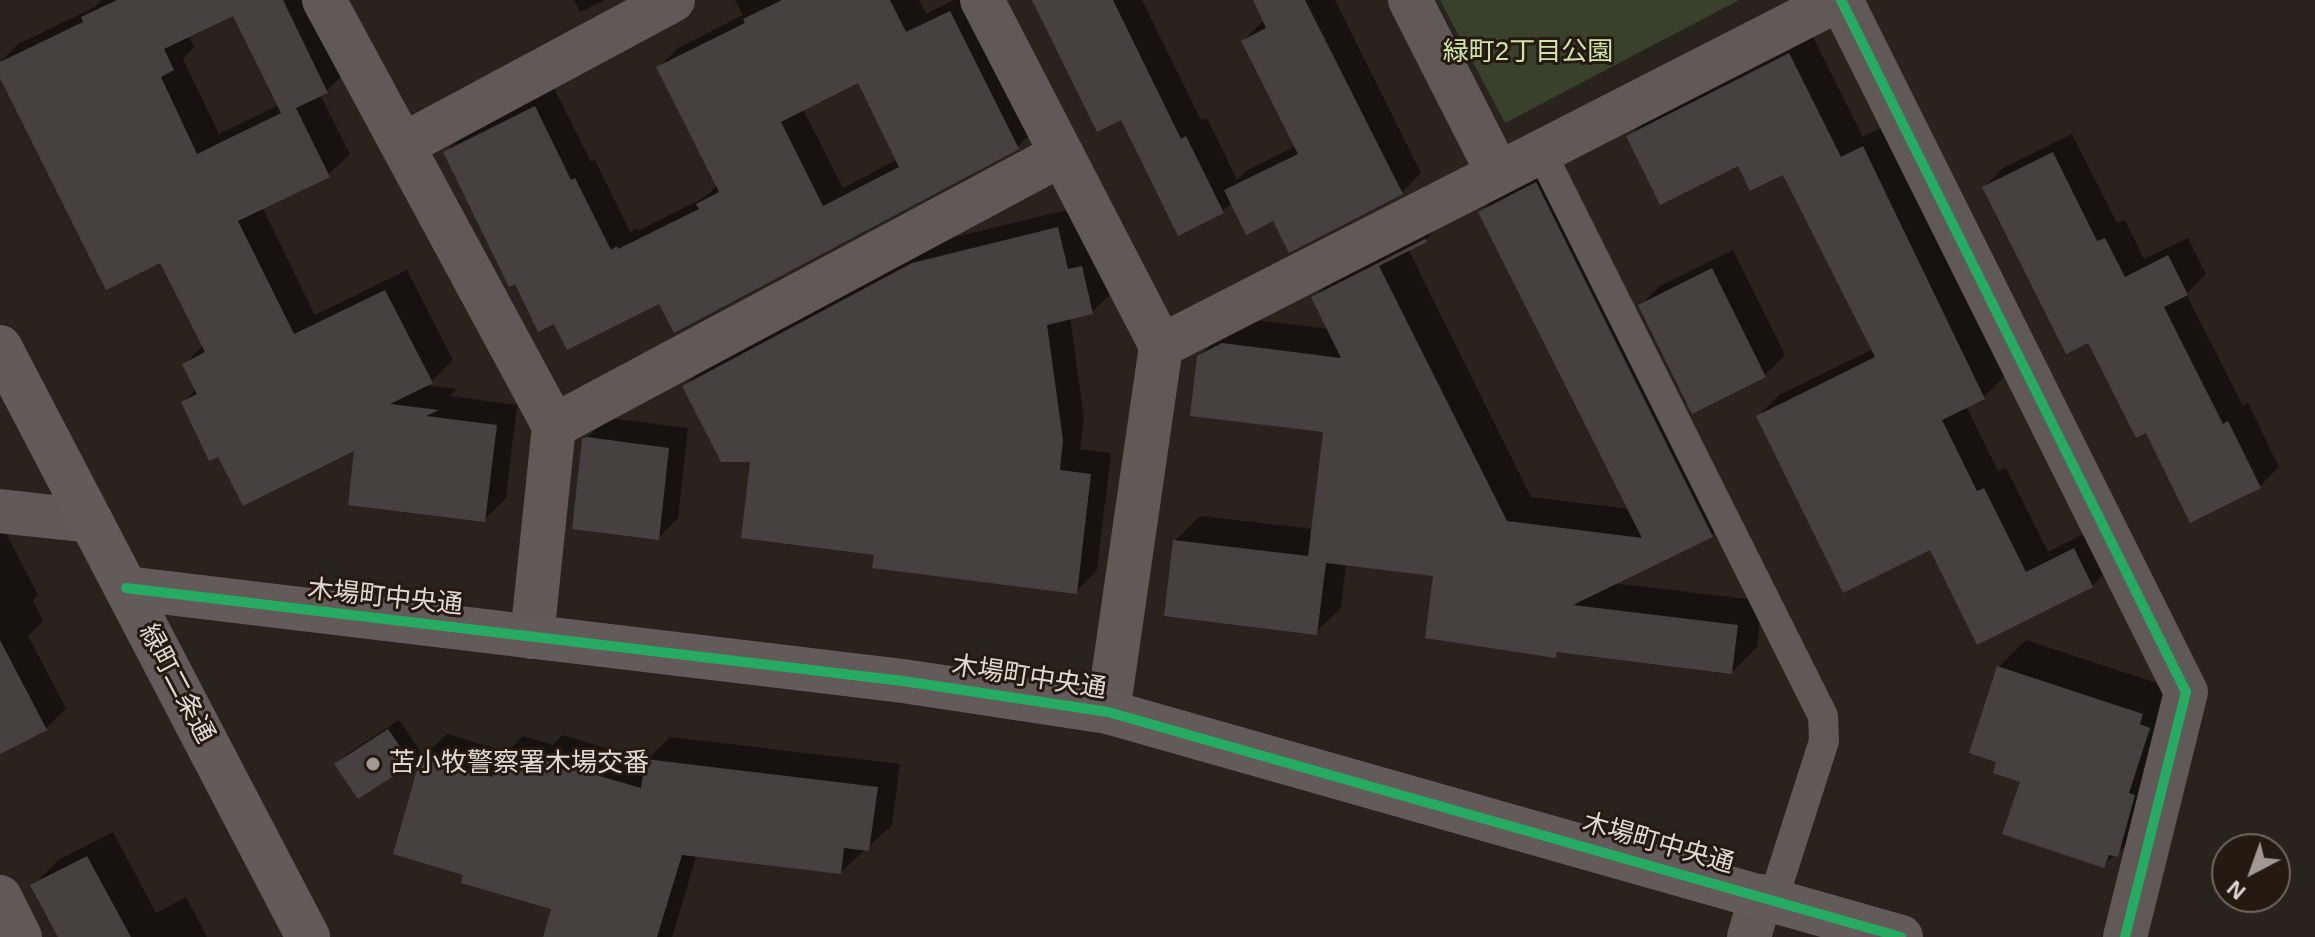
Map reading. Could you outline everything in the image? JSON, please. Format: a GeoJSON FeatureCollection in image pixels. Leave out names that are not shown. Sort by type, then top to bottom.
{"type":"FeatureCollection","features":[{"type":"Feature","properties":{"kind":"street"},"geometry":{"type":"LineString","coordinates":[[324,0],[554,426],[532,637]]}},
{"type":"Feature","properties":{"kind":"street"},"geometry":{"type":"LineString","coordinates":[[403,145],[673,0]]}},
{"type":"Feature","properties":{"kind":"street"},"geometry":{"type":"LineString","coordinates":[[982,0],[1161,346],[1108,712]]}},
{"type":"Feature","properties":{"kind":"street"},"geometry":{"type":"LineString","coordinates":[[1410,0],[1498,173]]}},
{"type":"Feature","properties":{"kind":"street"},"geometry":{"type":"LineString","coordinates":[[1161,346],[1839,0],[2186,692],[2125,937]]}},
{"type":"Feature","properties":{"kind":"street"},"geometry":{"type":"LineString","coordinates":[[554,426],[1062,154]]}},
{"type":"Feature","properties":{"kind":"street","name":"緑町二条通"},"geometry":{"type":"LineString","coordinates":[[0,347],[308,937]]}},
{"type":"Feature","properties":{"kind":"street"},"geometry":{"type":"LineString","coordinates":[[0,511],[91,521]]}},
{"type":"Feature","properties":{"kind":"street","name":"木場町中央通"},"geometry":{"type":"LineString","coordinates":[[126,588],[903,681],[1108,712],[1761,911],[1901,937]]}},
{"type":"Feature","properties":{"kind":"street"},"geometry":{"type":"LineString","coordinates":[[0,897],[20,937]]}},
{"type":"Feature","properties":{"kind":"lane"},"geometry":{"type":"LineString","coordinates":[[1541,152],[1823,716],[1824,741],[1761,911]]}},
{"type":"Feature","properties":{"kind":"green space","name":"緑町2丁目公園"},"geometry":{"type":"Polygon","coordinates":[[[1440,0],[1739,0],[1505,123],[1440,0]]]}},
{"type":"Feature","properties":{"kind":"building"},"geometry":{"type":"Polygon","coordinates":[[[117,0],[283,0],[328,93],[296,108],[330,177],[238,221],[294,334],[385,290],[433,383],[390,404],[439,410],[426,416],[497,425],[485,522],[348,505],[354,451],[243,506],[218,457],[209,461],[181,402],[197,394],[182,364],[205,352],[160,263],[106,290],[0,78],[0,62],[83,22],[81,17],[117,0]],[[233,16],[164,49],[174,70],[161,77],[197,154],[281,113],[233,16]]]}},
{"type":"Feature","properties":{"kind":"building"},"geometry":{"type":"Polygon","coordinates":[[[782,0],[890,0],[906,32],[950,11],[1019,149],[674,333],[659,304],[567,350],[554,324],[538,332],[515,284],[509,287],[443,152],[535,106],[571,180],[575,178],[611,250],[617,246],[618,249],[699,209],[696,204],[719,192],[656,67],[745,23],[743,19],[782,0]],[[858,83],[781,122],[823,206],[899,167],[858,83]]]}},
{"type":"Feature","properties":{"kind":"building"},"geometry":{"type":"Polygon","coordinates":[[[1032,0],[1113,0],[1181,139],[1186,136],[1224,213],[1178,236],[1121,120],[1097,132],[1032,0]]]}},
{"type":"Feature","properties":{"kind":"building"},"geometry":{"type":"Polygon","coordinates":[[[1253,0],[1305,0],[1403,194],[1289,253],[1273,221],[1246,235],[1224,190],[1298,154],[1241,41],[1266,28],[1253,0]]]}},
{"type":"Feature","properties":{"kind":"building"},"geometry":{"type":"Polygon","coordinates":[[[1789,53],[1841,157],[1863,146],[1985,399],[1942,420],[1977,491],[1984,488],[2026,572],[2074,548],[2093,587],[1977,645],[1930,550],[1843,593],[1756,416],[1875,357],[1783,175],[1750,191],[1738,166],[1660,205],[1626,136],[1789,53]]]}},
{"type":"Feature","properties":{"kind":"building"},"geometry":{"type":"Polygon","coordinates":[[[2053,152],[2097,241],[2105,238],[2125,277],[2168,255],[2188,295],[2164,307],[2223,424],[2228,421],[2261,488],[2190,523],[2146,433],[2136,438],[2088,343],[2066,354],[1982,187],[2053,152]]]}},
{"type":"Feature","properties":{"kind":"building"},"geometry":{"type":"Polygon","coordinates":[[[1536,182],[1713,537],[1573,605],[1738,625],[1732,674],[1557,652],[1556,658],[1425,638],[1433,576],[1326,563],[1317,635],[1164,616],[1173,540],[1308,556],[1323,432],[1190,416],[1197,356],[1222,343],[1341,358],[1311,297],[1425,239],[1427,242],[1379,266],[1507,521],[1642,538],[1478,212],[1536,182]]]}},
{"type":"Feature","properties":{"kind":"building"},"geometry":{"type":"Polygon","coordinates":[[[1058,227],[1068,269],[1082,266],[1093,314],[1047,325],[1063,440],[1060,470],[1091,474],[1077,594],[872,568],[874,555],[741,538],[750,462],[721,462],[682,386],[912,263],[1058,227]]]}},
{"type":"Feature","properties":{"kind":"building"},"geometry":{"type":"Polygon","coordinates":[[[1712,268],[1766,377],[1692,414],[1638,305],[1712,268]]]}},
{"type":"Feature","properties":{"kind":"building"},"geometry":{"type":"Polygon","coordinates":[[[587,437],[669,448],[659,540],[572,529],[582,439],[587,437]]]}},
{"type":"Feature","properties":{"kind":"building"},"geometry":{"type":"Polygon","coordinates":[[[0,640],[47,730],[0,754],[0,640]]]}},
{"type":"Feature","properties":{"kind":"building"},"geometry":{"type":"Polygon","coordinates":[[[1997,666],[2143,714],[2140,724],[2150,728],[2129,793],[2135,795],[2118,857],[2109,855],[2104,868],[2002,834],[2020,782],[1993,773],[1996,762],[1969,753],[1997,666]]]}},
{"type":"Feature","properties":{"kind":"building","name":"苫小牧警察署木場交番"},"geometry":{"type":"Polygon","coordinates":[[[388,729],[412,764],[358,799],[334,764],[388,729]]]}},
{"type":"Feature","properties":{"kind":"building"},"geometry":{"type":"Polygon","coordinates":[[[421,756],[492,777],[498,758],[534,769],[537,758],[641,788],[645,759],[878,787],[869,851],[844,848],[841,874],[682,855],[657,937],[543,937],[551,909],[461,883],[463,875],[393,854],[421,756]]]}},
{"type":"Feature","properties":{"kind":"building"},"geometry":{"type":"Polygon","coordinates":[[[87,856],[131,937],[58,937],[30,885],[87,856]]]}},
{"type":"Feature","properties":{"kind":"cycle path"},"geometry":{"type":"LineString","coordinates":[[1841,0],[2186,692],[2125,937]]}},
{"type":"Feature","properties":{"kind":"cycle path"},"geometry":{"type":"LineString","coordinates":[[126,588],[903,681],[1108,712],[1901,937]]}},
{"type":"Feature","properties":{"kind":"place","name":"苫小牧警察署木場交番"},"geometry":{"type":"Point","coordinates":[373,764]}}]}
